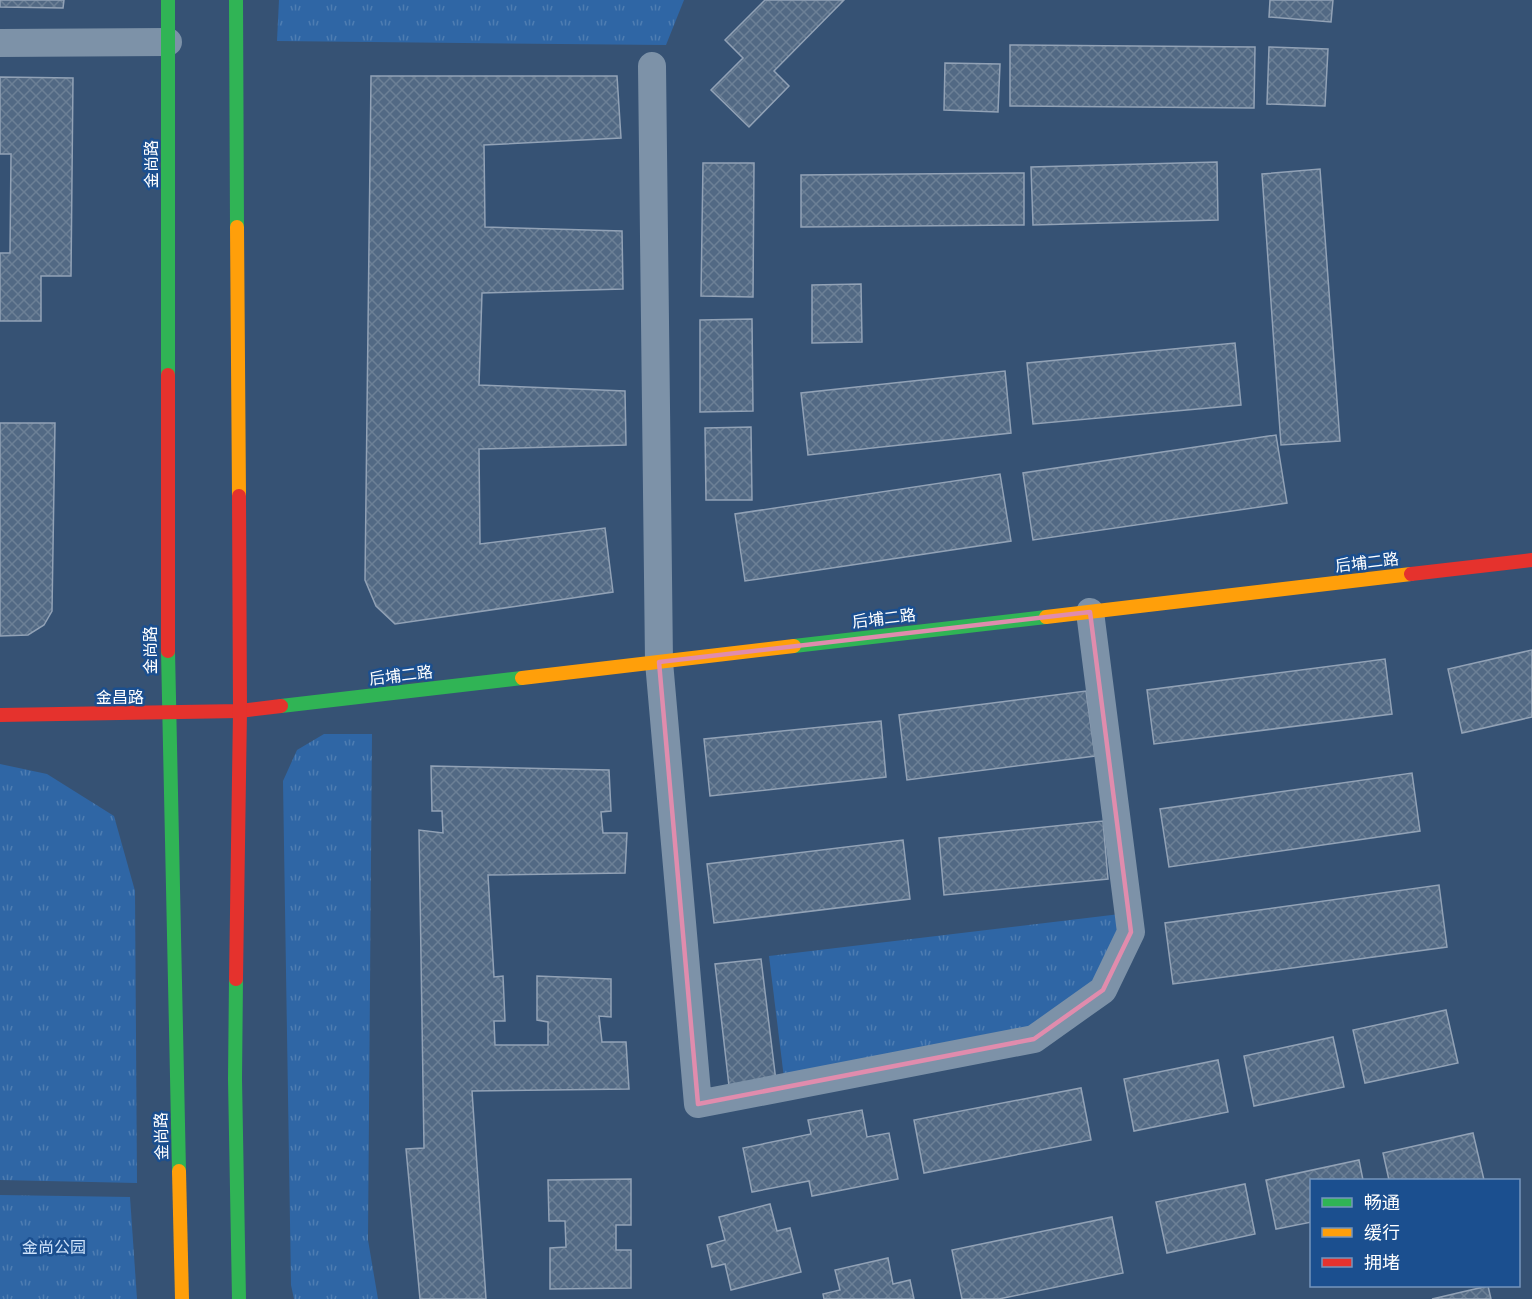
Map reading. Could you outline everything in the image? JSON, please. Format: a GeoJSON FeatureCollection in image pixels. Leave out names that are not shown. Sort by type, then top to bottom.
{"type":"FeatureCollection","features":[{"type":"Feature","properties":{"kind":"main road","name":"金尚路"},"geometry":{"type":"LineString","coordinates":[[168,0],[168,714],[182,1299]]}},
{"type":"Feature","properties":{"kind":"main road"},"geometry":{"type":"LineString","coordinates":[[236,0],[240,711],[235,1079],[238,1299]]}},
{"type":"Feature","properties":{"kind":"main road","name":"后埔二路"},"geometry":{"type":"LineString","coordinates":[[240,711],[1532,560]]}},
{"type":"Feature","properties":{"kind":"main road","name":"金昌路"},"geometry":{"type":"LineString","coordinates":[[0,715],[240,711]]}},
{"type":"Feature","properties":{"kind":"street"},"geometry":{"type":"LineString","coordinates":[[0,43],[168,42]]}},
{"type":"Feature","properties":{"kind":"street"},"geometry":{"type":"LineString","coordinates":[[652,66],[659,662],[698,1104],[1034,1039],[1103,990],[1131,932],[1090,612]]}},
{"type":"Feature","properties":{"kind":"highlighted area"},"geometry":{"type":"Polygon","coordinates":[[[1090,612],[1131,932],[1103,990],[1034,1039],[698,1104],[659,662],[1090,612]]]}},
{"type":"Feature","properties":{"kind":"green space"},"geometry":{"type":"Polygon","coordinates":[[[279,0],[684,0],[666,45],[277,41],[279,0]]]}},
{"type":"Feature","properties":{"kind":"green space"},"geometry":{"type":"Polygon","coordinates":[[[324,734],[372,734],[368,1240],[378,1299],[294,1299],[291,1285],[283,781],[297,750],[324,734]]]}},
{"type":"Feature","properties":{"kind":"green space"},"geometry":{"type":"Polygon","coordinates":[[[0,764],[47,774],[114,816],[135,891],[137,1183],[0,1180],[0,764]]]}},
{"type":"Feature","properties":{"kind":"green space"},"geometry":{"type":"Polygon","coordinates":[[[1120,914],[1122,931],[1095,986],[1032,1031],[784,1078],[769,956],[1120,914]]]}},
{"type":"Feature","properties":{"kind":"green space","name":"金尚公园"},"geometry":{"type":"Polygon","coordinates":[[[0,1195],[130,1197],[137,1299],[0,1299],[0,1195]]]}},
{"type":"Feature","properties":{"kind":"building"},"geometry":{"type":"Polygon","coordinates":[[[0,0],[64,0],[63,8],[0,7],[0,0]]]}},
{"type":"Feature","properties":{"kind":"building"},"geometry":{"type":"Polygon","coordinates":[[[765,0],[844,0],[774,71],[789,86],[749,127],[711,90],[743,58],[725,40],[765,0]]]}},
{"type":"Feature","properties":{"kind":"building"},"geometry":{"type":"Polygon","coordinates":[[[1270,0],[1333,0],[1331,22],[1269,17],[1270,0]]]}},
{"type":"Feature","properties":{"kind":"building"},"geometry":{"type":"Polygon","coordinates":[[[1010,45],[1255,47],[1254,108],[1010,106],[1010,45]]]}},
{"type":"Feature","properties":{"kind":"building"},"geometry":{"type":"Polygon","coordinates":[[[1269,47],[1328,49],[1325,106],[1267,104],[1269,47]]]}},
{"type":"Feature","properties":{"kind":"building"},"geometry":{"type":"Polygon","coordinates":[[[945,63],[1000,64],[998,112],[944,110],[945,63]]]}},
{"type":"Feature","properties":{"kind":"building"},"geometry":{"type":"Polygon","coordinates":[[[371,76],[617,76],[621,138],[484,145],[485,227],[622,231],[623,289],[482,293],[479,385],[625,391],[626,445],[479,449],[480,544],[605,528],[613,592],[395,624],[376,606],[365,580],[371,76]]]}},
{"type":"Feature","properties":{"kind":"building"},"geometry":{"type":"Polygon","coordinates":[[[0,77],[73,78],[71,276],[41,276],[41,321],[0,321],[0,253],[10,253],[11,154],[0,154],[0,77]]]}},
{"type":"Feature","properties":{"kind":"building"},"geometry":{"type":"Polygon","coordinates":[[[1217,162],[1218,220],[1033,225],[1031,167],[1217,162]]]}},
{"type":"Feature","properties":{"kind":"building"},"geometry":{"type":"Polygon","coordinates":[[[703,163],[754,163],[753,297],[701,296],[703,163]]]}},
{"type":"Feature","properties":{"kind":"building"},"geometry":{"type":"Polygon","coordinates":[[[1320,169],[1340,441],[1281,445],[1262,174],[1320,169]]]}},
{"type":"Feature","properties":{"kind":"building"},"geometry":{"type":"Polygon","coordinates":[[[1024,173],[1024,225],[801,227],[801,175],[1024,173]]]}},
{"type":"Feature","properties":{"kind":"building"},"geometry":{"type":"Polygon","coordinates":[[[861,284],[862,342],[812,343],[812,285],[861,284]]]}},
{"type":"Feature","properties":{"kind":"building"},"geometry":{"type":"Polygon","coordinates":[[[752,319],[753,411],[700,412],[700,320],[752,319]]]}},
{"type":"Feature","properties":{"kind":"building"},"geometry":{"type":"Polygon","coordinates":[[[1235,343],[1241,405],[1033,424],[1027,363],[1235,343]]]}},
{"type":"Feature","properties":{"kind":"building"},"geometry":{"type":"Polygon","coordinates":[[[1005,371],[1011,433],[808,455],[801,393],[1005,371]]]}},
{"type":"Feature","properties":{"kind":"building"},"geometry":{"type":"Polygon","coordinates":[[[0,423],[55,423],[52,611],[44,625],[28,635],[0,636],[0,423]]]}},
{"type":"Feature","properties":{"kind":"building"},"geometry":{"type":"Polygon","coordinates":[[[751,427],[752,500],[706,500],[705,428],[751,427]]]}},
{"type":"Feature","properties":{"kind":"building"},"geometry":{"type":"Polygon","coordinates":[[[1276,435],[1287,503],[1033,540],[1023,473],[1276,435]]]}},
{"type":"Feature","properties":{"kind":"building"},"geometry":{"type":"Polygon","coordinates":[[[1000,474],[1011,541],[745,581],[735,514],[1000,474]]]}},
{"type":"Feature","properties":{"kind":"building"},"geometry":{"type":"Polygon","coordinates":[[[1532,650],[1532,717],[1462,733],[1448,669],[1532,650]]]}},
{"type":"Feature","properties":{"kind":"building"},"geometry":{"type":"Polygon","coordinates":[[[1385,659],[1392,714],[1154,744],[1147,690],[1385,659]]]}},
{"type":"Feature","properties":{"kind":"building"},"geometry":{"type":"Polygon","coordinates":[[[1086,691],[1095,756],[907,780],[899,715],[1086,691]]]}},
{"type":"Feature","properties":{"kind":"building"},"geometry":{"type":"Polygon","coordinates":[[[881,721],[886,777],[710,796],[704,739],[881,721]]]}},
{"type":"Feature","properties":{"kind":"building"},"geometry":{"type":"Polygon","coordinates":[[[431,766],[609,770],[611,811],[601,812],[603,833],[627,833],[625,873],[488,875],[494,977],[503,976],[505,1021],[494,1021],[495,1045],[548,1045],[548,1022],[537,1020],[537,976],[611,979],[611,1017],[599,1016],[602,1042],[626,1042],[629,1089],[472,1091],[486,1299],[420,1299],[406,1149],[424,1148],[419,830],[443,833],[442,811],[432,811],[431,766]]]}},
{"type":"Feature","properties":{"kind":"building"},"geometry":{"type":"Polygon","coordinates":[[[1412,773],[1420,831],[1169,867],[1160,809],[1412,773]]]}},
{"type":"Feature","properties":{"kind":"building"},"geometry":{"type":"Polygon","coordinates":[[[1103,821],[1108,879],[944,895],[939,838],[1103,821]]]}},
{"type":"Feature","properties":{"kind":"building"},"geometry":{"type":"Polygon","coordinates":[[[903,840],[910,899],[714,923],[707,864],[903,840]]]}},
{"type":"Feature","properties":{"kind":"building"},"geometry":{"type":"Polygon","coordinates":[[[1439,885],[1447,947],[1173,984],[1165,923],[1439,885]]]}},
{"type":"Feature","properties":{"kind":"building"},"geometry":{"type":"Polygon","coordinates":[[[761,959],[776,1081],[729,1086],[715,964],[761,959]]]}},
{"type":"Feature","properties":{"kind":"building"},"geometry":{"type":"Polygon","coordinates":[[[1446,1010],[1458,1063],[1365,1083],[1353,1030],[1446,1010]]]}},
{"type":"Feature","properties":{"kind":"building"},"geometry":{"type":"Polygon","coordinates":[[[1333,1037],[1344,1087],[1254,1106],[1244,1056],[1333,1037]]]}},
{"type":"Feature","properties":{"kind":"building"},"geometry":{"type":"Polygon","coordinates":[[[1218,1060],[1228,1112],[1134,1131],[1124,1079],[1218,1060]]]}},
{"type":"Feature","properties":{"kind":"building"},"geometry":{"type":"Polygon","coordinates":[[[1081,1088],[1091,1140],[924,1173],[914,1120],[1081,1088]]]}},
{"type":"Feature","properties":{"kind":"building"},"geometry":{"type":"Polygon","coordinates":[[[862,1110],[867,1137],[889,1133],[898,1179],[812,1196],[809,1181],[752,1192],[743,1148],[811,1134],[808,1120],[862,1110]]]}},
{"type":"Feature","properties":{"kind":"building"},"geometry":{"type":"Polygon","coordinates":[[[1473,1133],[1484,1179],[1389,1179],[1383,1153],[1473,1133]]]}},
{"type":"Feature","properties":{"kind":"building"},"geometry":{"type":"Polygon","coordinates":[[[1359,1160],[1363,1179],[1310,1179],[1310,1222],[1276,1229],[1266,1180],[1359,1160]]]}},
{"type":"Feature","properties":{"kind":"building"},"geometry":{"type":"Polygon","coordinates":[[[631,1179],[631,1225],[616,1225],[616,1250],[631,1250],[631,1288],[550,1289],[550,1248],[566,1247],[565,1221],[549,1221],[548,1180],[631,1179]]]}},
{"type":"Feature","properties":{"kind":"building"},"geometry":{"type":"Polygon","coordinates":[[[1245,1184],[1255,1234],[1167,1253],[1156,1202],[1245,1184]]]}},
{"type":"Feature","properties":{"kind":"building"},"geometry":{"type":"Polygon","coordinates":[[[770,1204],[777,1231],[790,1228],[801,1272],[731,1290],[725,1264],[712,1267],[707,1245],[725,1240],[719,1217],[770,1204]]]}},
{"type":"Feature","properties":{"kind":"building"},"geometry":{"type":"Polygon","coordinates":[[[1112,1217],[1123,1273],[999,1299],[962,1299],[952,1250],[1112,1217]]]}},
{"type":"Feature","properties":{"kind":"building"},"geometry":{"type":"Polygon","coordinates":[[[888,1258],[893,1284],[910,1280],[914,1299],[824,1299],[823,1294],[840,1290],[835,1270],[888,1258]]]}},
{"type":"Feature","properties":{"kind":"building"},"geometry":{"type":"Polygon","coordinates":[[[1488,1287],[1491,1299],[1432,1299],[1488,1287]]]}},
{"type":"Feature","properties":{"kind":"traffic: fast"},"geometry":{"type":"LineString","coordinates":[[168,0],[168,375]]}},
{"type":"Feature","properties":{"kind":"traffic: fast"},"geometry":{"type":"LineString","coordinates":[[236,0],[237,227]]}},
{"type":"Feature","properties":{"kind":"traffic: fast"},"geometry":{"type":"LineString","coordinates":[[794,646],[1046,617]]}},
{"type":"Feature","properties":{"kind":"traffic: fast"},"geometry":{"type":"LineString","coordinates":[[168,651],[179,1171]]}},
{"type":"Feature","properties":{"kind":"traffic: fast"},"geometry":{"type":"LineString","coordinates":[[281,706],[522,678]]}},
{"type":"Feature","properties":{"kind":"traffic: fast"},"geometry":{"type":"LineString","coordinates":[[236,979],[235,1079],[239,1299]]}},
{"type":"Feature","properties":{"kind":"traffic: slow"},"geometry":{"type":"LineString","coordinates":[[237,227],[239,496]]}},
{"type":"Feature","properties":{"kind":"traffic: slow"},"geometry":{"type":"LineString","coordinates":[[1046,617],[1411,574]]}},
{"type":"Feature","properties":{"kind":"traffic: slow"},"geometry":{"type":"LineString","coordinates":[[522,678],[794,646]]}},
{"type":"Feature","properties":{"kind":"traffic: slow"},"geometry":{"type":"LineString","coordinates":[[179,1171],[182,1299]]}},
{"type":"Feature","properties":{"kind":"traffic: jam"},"geometry":{"type":"LineString","coordinates":[[168,375],[168,651]]}},
{"type":"Feature","properties":{"kind":"traffic: jam"},"geometry":{"type":"LineString","coordinates":[[236,979],[240,711],[239,496]]}},
{"type":"Feature","properties":{"kind":"traffic: jam"},"geometry":{"type":"LineString","coordinates":[[1411,574],[1532,560]]}},
{"type":"Feature","properties":{"kind":"traffic: jam"},"geometry":{"type":"LineString","coordinates":[[0,715],[240,711],[281,706]]}}]}
